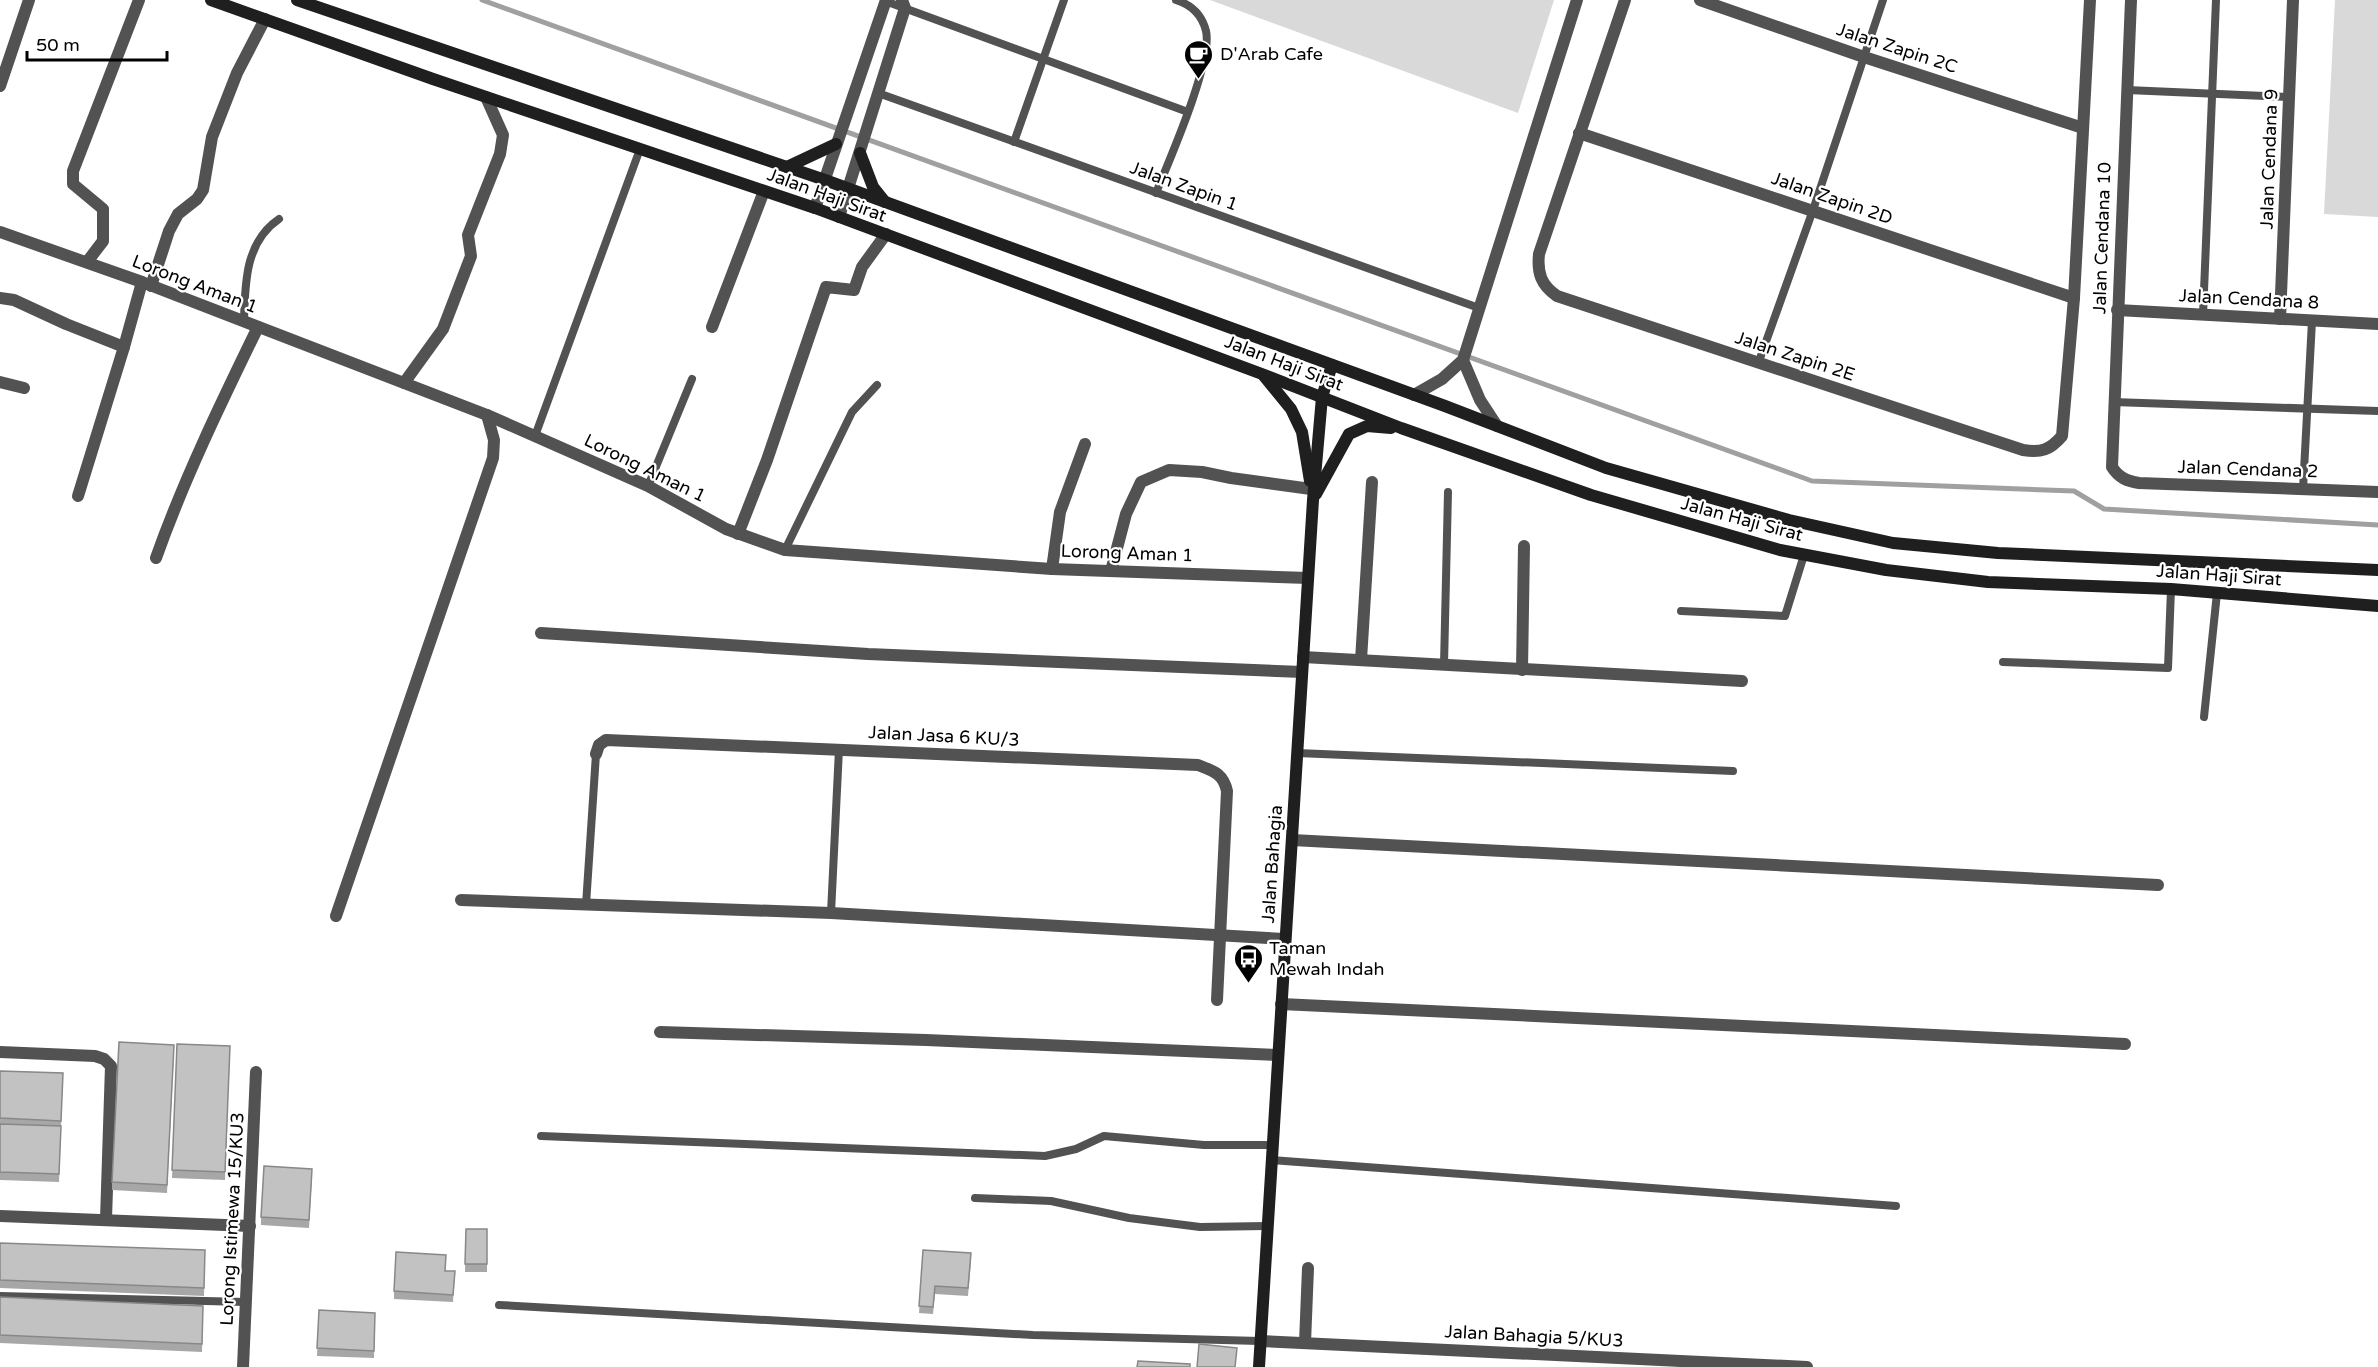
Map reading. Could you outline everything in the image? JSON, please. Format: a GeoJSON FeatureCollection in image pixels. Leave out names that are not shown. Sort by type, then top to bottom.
{"type":"FeatureCollection","features":[{"type":"Feature","properties":{"kind":"main road","name":"Jalan Haji Sirat"},"geometry":{"type":"LineString","coordinates":[[211,0],[486,97],[815,208],[1401,428],[1591,495],[1780,550],[1886,570],[1989,582],[2171,589],[2378,606]]}},
{"type":"Feature","properties":{"kind":"main road","name":"Jalan Haji Sirat"},"geometry":{"type":"LineString","coordinates":[[297,0],[825,180],[1332,365],[1606,468],[1789,520],[1893,543],[1998,553],[2378,570]]}},
{"type":"Feature","properties":{"kind":"main road"},"geometry":{"type":"LineString","coordinates":[[787,167],[837,142]]}},
{"type":"Feature","properties":{"kind":"main road"},"geometry":{"type":"LineString","coordinates":[[861,149],[873,187],[885,202]]}},
{"type":"Feature","properties":{"kind":"main road","name":"Jalan Bahagia"},"geometry":{"type":"LineString","coordinates":[[1258,1367],[1312,494],[1322,397],[1332,365]]}},
{"type":"Feature","properties":{"kind":"main road"},"geometry":{"type":"LineString","coordinates":[[1262,374],[1291,409],[1302,432],[1312,494]]}},
{"type":"Feature","properties":{"kind":"main road"},"geometry":{"type":"LineString","coordinates":[[1312,494],[1349,434],[1367,426],[1401,428]]}},
{"type":"Feature","properties":{"kind":"street"},"geometry":{"type":"LineString","coordinates":[[0,86],[29,0]]}},
{"type":"Feature","properties":{"kind":"street"},"geometry":{"type":"LineString","coordinates":[[87,262],[103,241],[103,209],[73,184],[73,171],[139,0]]}},
{"type":"Feature","properties":{"kind":"street"},"geometry":{"type":"LineString","coordinates":[[1414,396],[1442,379],[1463,360],[1576,0]]}},
{"type":"Feature","properties":{"kind":"street"},"geometry":{"type":"LineString","coordinates":[[1580,133],[1625,0]]}},
{"type":"Feature","properties":{"kind":"street","name":"Jalan Zapin 2C"},"geometry":{"type":"LineString","coordinates":[[1700,0],[1864,57],[2083,128]]}},
{"type":"Feature","properties":{"kind":"street"},"geometry":{"type":"LineString","coordinates":[[2074,298],[2090,0]]}},
{"type":"Feature","properties":{"kind":"street","name":"Jalan Cendana 10"},"geometry":{"type":"LineString","coordinates":[[2118,475],[2112,467],[2113,402],[2131,0]]}},
{"type":"Feature","properties":{"kind":"street","name":"Jalan Cendana 9"},"geometry":{"type":"LineString","coordinates":[[2280,319],[2293,0]]}},
{"type":"Feature","properties":{"kind":"street"},"geometry":{"type":"LineString","coordinates":[[815,208],[886,1]]}},
{"type":"Feature","properties":{"kind":"street"},"geometry":{"type":"LineString","coordinates":[[839,217],[904,4]]}},
{"type":"Feature","properties":{"kind":"street"},"geometry":{"type":"LineString","coordinates":[[78,496],[146,284],[178,214],[197,199],[203,190],[212,137],[237,73],[265,19]]}},
{"type":"Feature","properties":{"kind":"street"},"geometry":{"type":"LineString","coordinates":[[404,383],[443,329],[471,256],[468,235],[500,154],[503,135],[486,97]]}},
{"type":"Feature","properties":{"kind":"street","name":"Jalan Zapin 2D"},"geometry":{"type":"LineString","coordinates":[[1580,133],[2074,298]]}},
{"type":"Feature","properties":{"kind":"street","name":"Jalan Zapin 2E"},"geometry":{"type":"LineString","coordinates":[[1580,133],[1539,254],[1538,267],[1541,280],[1548,290],[1557,296],[1758,364],[2023,450],[2045,451],[2055,445],[2062,436],[2074,298]]}},
{"type":"Feature","properties":{"kind":"street"},"geometry":{"type":"LineString","coordinates":[[712,327],[764,191]]}},
{"type":"Feature","properties":{"kind":"street","name":"Lorong Aman 1"},"geometry":{"type":"LineString","coordinates":[[0,232],[146,284],[487,415],[648,486],[738,534],[785,550],[1052,568],[1308,579]]}},
{"type":"Feature","properties":{"kind":"street"},"geometry":{"type":"LineString","coordinates":[[738,534],[826,287],[854,290],[862,267],[886,234]]}},
{"type":"Feature","properties":{"kind":"street"},"geometry":{"type":"LineString","coordinates":[[0,298],[14,300],[124,347]]}},
{"type":"Feature","properties":{"kind":"street","name":"Jalan Cendana 8"},"geometry":{"type":"LineString","coordinates":[[2117,310],[2378,324]]}},
{"type":"Feature","properties":{"kind":"street"},"geometry":{"type":"LineString","coordinates":[[156,558],[168,524],[213,420],[258,327]]}},
{"type":"Feature","properties":{"kind":"street"},"geometry":{"type":"LineString","coordinates":[[1463,360],[1480,400],[1497,426]]}},
{"type":"Feature","properties":{"kind":"street"},"geometry":{"type":"LineString","coordinates":[[0,382],[24,388]]}},
{"type":"Feature","properties":{"kind":"street"},"geometry":{"type":"LineString","coordinates":[[336,916],[493,458],[494,440],[487,415]]}},
{"type":"Feature","properties":{"kind":"street"},"geometry":{"type":"LineString","coordinates":[[1052,568],[1060,512],[1085,444]]}},
{"type":"Feature","properties":{"kind":"street"},"geometry":{"type":"LineString","coordinates":[[1110,571],[1126,514],[1141,482],[1169,470],[1203,472],[1312,494]]}},
{"type":"Feature","properties":{"kind":"street","name":"Jalan Cendana 2"},"geometry":{"type":"LineString","coordinates":[[2118,475],[2127,481],[2139,483],[2378,492]]}},
{"type":"Feature","properties":{"kind":"street"},"geometry":{"type":"LineString","coordinates":[[1361,660],[1372,482]]}},
{"type":"Feature","properties":{"kind":"street"},"geometry":{"type":"LineString","coordinates":[[1522,670],[1524,546]]}},
{"type":"Feature","properties":{"kind":"street"},"geometry":{"type":"LineString","coordinates":[[541,633],[868,654],[1302,672]]}},
{"type":"Feature","properties":{"kind":"street"},"geometry":{"type":"LineString","coordinates":[[1303,657],[1742,681]]}},
{"type":"Feature","properties":{"kind":"street","name":"Jalan Jasa 6 KU/3"},"geometry":{"type":"LineString","coordinates":[[596,754],[599,745],[606,740],[1198,765],[1225,780],[1227,790],[1217,1000]]}},
{"type":"Feature","properties":{"kind":"street"},"geometry":{"type":"LineString","coordinates":[[1292,840],[2158,885]]}},
{"type":"Feature","properties":{"kind":"street"},"geometry":{"type":"LineString","coordinates":[[461,900],[831,914],[1286,939]]}},
{"type":"Feature","properties":{"kind":"street"},"geometry":{"type":"LineString","coordinates":[[1281,1004],[2125,1044]]}},
{"type":"Feature","properties":{"kind":"street"},"geometry":{"type":"LineString","coordinates":[[660,1032],[926,1040],[1278,1055]]}},
{"type":"Feature","properties":{"kind":"street"},"geometry":{"type":"LineString","coordinates":[[0,1052],[95,1056],[104,1059],[111,1066],[106,1219]]}},
{"type":"Feature","properties":{"kind":"street","name":"Lorong Istimewa 15/KU3"},"geometry":{"type":"LineString","coordinates":[[243,1367],[256,1072]]}},
{"type":"Feature","properties":{"kind":"street"},"geometry":{"type":"LineString","coordinates":[[0,1216],[250,1226]]}},
{"type":"Feature","properties":{"kind":"street"},"geometry":{"type":"LineString","coordinates":[[1305,1343],[1308,1268]]}},
{"type":"Feature","properties":{"kind":"street","name":"Jalan Bahagia 5/KU3"},"geometry":{"type":"LineString","coordinates":[[1260,1341],[1807,1367]]}},
{"type":"Feature","properties":{"kind":"lane"},"geometry":{"type":"LineString","coordinates":[[1014,142],[1064,0]]}},
{"type":"Feature","properties":{"kind":"lane"},"geometry":{"type":"LineString","coordinates":[[1156,193],[1188,112],[1205,55],[1207,33],[1200,15],[1187,3],[1176,0]]}},
{"type":"Feature","properties":{"kind":"lane"},"geometry":{"type":"LineString","coordinates":[[1758,364],[1813,210],[1883,0]]}},
{"type":"Feature","properties":{"kind":"lane"},"geometry":{"type":"LineString","coordinates":[[2203,315],[2216,0]]}},
{"type":"Feature","properties":{"kind":"lane"},"geometry":{"type":"LineString","coordinates":[[886,1],[904,4],[1188,112]]}},
{"type":"Feature","properties":{"kind":"lane"},"geometry":{"type":"LineString","coordinates":[[2127,90],[2289,97]]}},
{"type":"Feature","properties":{"kind":"lane","name":"Jalan Zapin 1"},"geometry":{"type":"LineString","coordinates":[[878,93],[1479,308]]}},
{"type":"Feature","properties":{"kind":"lane"},"geometry":{"type":"LineString","coordinates":[[535,436],[640,149]]}},
{"type":"Feature","properties":{"kind":"lane"},"geometry":{"type":"LineString","coordinates":[[244,321],[245,289],[251,254],[263,232],[279,219]]}},
{"type":"Feature","properties":{"kind":"lane"},"geometry":{"type":"LineString","coordinates":[[2303,489],[2312,321]]}},
{"type":"Feature","properties":{"kind":"lane"},"geometry":{"type":"LineString","coordinates":[[648,486],[692,379]]}},
{"type":"Feature","properties":{"kind":"lane"},"geometry":{"type":"LineString","coordinates":[[785,550],[852,412],[877,385]]}},
{"type":"Feature","properties":{"kind":"lane"},"geometry":{"type":"LineString","coordinates":[[2113,402],[2378,411]]}},
{"type":"Feature","properties":{"kind":"lane"},"geometry":{"type":"LineString","coordinates":[[1444,665],[1448,492]]}},
{"type":"Feature","properties":{"kind":"lane"},"geometry":{"type":"LineString","coordinates":[[1681,611],[1785,616],[1804,555]]}},
{"type":"Feature","properties":{"kind":"lane"},"geometry":{"type":"LineString","coordinates":[[2003,662],[2168,668],[2171,589]]}},
{"type":"Feature","properties":{"kind":"lane"},"geometry":{"type":"LineString","coordinates":[[2204,717],[2217,593]]}},
{"type":"Feature","properties":{"kind":"lane"},"geometry":{"type":"LineString","coordinates":[[831,914],[839,749]]}},
{"type":"Feature","properties":{"kind":"lane"},"geometry":{"type":"LineString","coordinates":[[1297,753],[1733,771]]}},
{"type":"Feature","properties":{"kind":"lane","name":"Jalan Jasa 6 KU/3"},"geometry":{"type":"LineString","coordinates":[[586,905],[596,754]]}},
{"type":"Feature","properties":{"kind":"lane"},"geometry":{"type":"LineString","coordinates":[[541,1136],[1045,1155],[1076,1149],[1104,1136],[1203,1145],[1272,1145]]}},
{"type":"Feature","properties":{"kind":"lane"},"geometry":{"type":"LineString","coordinates":[[1271,1160],[1896,1206]]}},
{"type":"Feature","properties":{"kind":"lane"},"geometry":{"type":"LineString","coordinates":[[975,1198],[1051,1201],[1129,1218],[1200,1227],[1267,1226]]}},
{"type":"Feature","properties":{"kind":"lane"},"geometry":{"type":"LineString","coordinates":[[0,1296],[246,1302]]}},
{"type":"Feature","properties":{"kind":"lane"},"geometry":{"type":"LineString","coordinates":[[499,1305],[1033,1335],[1260,1341]]}},
{"type":"Feature","properties":{"kind":"shaded area"},"geometry":{"type":"Polygon","coordinates":[[[1210,0],[1554,0],[1518,113],[1210,0]]]}},
{"type":"Feature","properties":{"kind":"shaded area"},"geometry":{"type":"Polygon","coordinates":[[[2335,0],[2378,0],[2378,217],[2324,214],[2335,0]]]}},
{"type":"Feature","properties":{"kind":"building"},"geometry":{"type":"Polygon","coordinates":[[[119,1042],[174,1045],[167,1185],[112,1182],[119,1042]]]}},
{"type":"Feature","properties":{"kind":"building"},"geometry":{"type":"Polygon","coordinates":[[[177,1044],[230,1046],[225,1172],[172,1170],[177,1044]]]}},
{"type":"Feature","properties":{"kind":"building"},"geometry":{"type":"Polygon","coordinates":[[[0,1071],[63,1073],[61,1121],[0,1118],[0,1071]]]}},
{"type":"Feature","properties":{"kind":"building"},"geometry":{"type":"Polygon","coordinates":[[[0,1124],[61,1126],[59,1174],[0,1172],[0,1124]]]}},
{"type":"Feature","properties":{"kind":"building"},"geometry":{"type":"Polygon","coordinates":[[[264,1166],[312,1169],[309,1220],[261,1217],[264,1166]]]}},
{"type":"Feature","properties":{"kind":"building"},"geometry":{"type":"Polygon","coordinates":[[[466,1229],[487,1229],[487,1264],[465,1264],[466,1229]]]}},
{"type":"Feature","properties":{"kind":"building"},"geometry":{"type":"Polygon","coordinates":[[[0,1243],[205,1250],[204,1288],[0,1280],[0,1243]]]}},
{"type":"Feature","properties":{"kind":"building"},"geometry":{"type":"Polygon","coordinates":[[[923,1250],[971,1253],[968,1288],[935,1286],[933,1307],[919,1306],[923,1250]]]}},
{"type":"Feature","properties":{"kind":"building"},"geometry":{"type":"Polygon","coordinates":[[[396,1252],[446,1255],[445,1271],[455,1271],[453,1295],[394,1291],[396,1252]]]}},
{"type":"Feature","properties":{"kind":"building"},"geometry":{"type":"Polygon","coordinates":[[[0,1297],[203,1306],[202,1344],[0,1335],[0,1297]]]}},
{"type":"Feature","properties":{"kind":"building"},"geometry":{"type":"Polygon","coordinates":[[[319,1310],[375,1313],[374,1351],[317,1348],[319,1310]]]}},
{"type":"Feature","properties":{"kind":"building"},"geometry":{"type":"Polygon","coordinates":[[[1199,1344],[1237,1348],[1235,1367],[1197,1367],[1199,1344]]]}},
{"type":"Feature","properties":{"kind":"building"},"geometry":{"type":"Polygon","coordinates":[[[1138,1361],[1190,1364],[1190,1367],[1137,1367],[1138,1361]]]}},
{"type":"Feature","properties":{"kind":"waterway"},"geometry":{"type":"LineString","coordinates":[[482,0],[1812,481],[2074,491],[2104,509],[2378,525]]}},
{"type":"Feature","properties":{"kind":"place","name":"D'Arab Cafe"},"geometry":{"type":"Point","coordinates":[1199,80]}},
{"type":"Feature","properties":{"kind":"place","name":"Taman Mewah Indah"},"geometry":{"type":"Point","coordinates":[1248,984]}}]}
